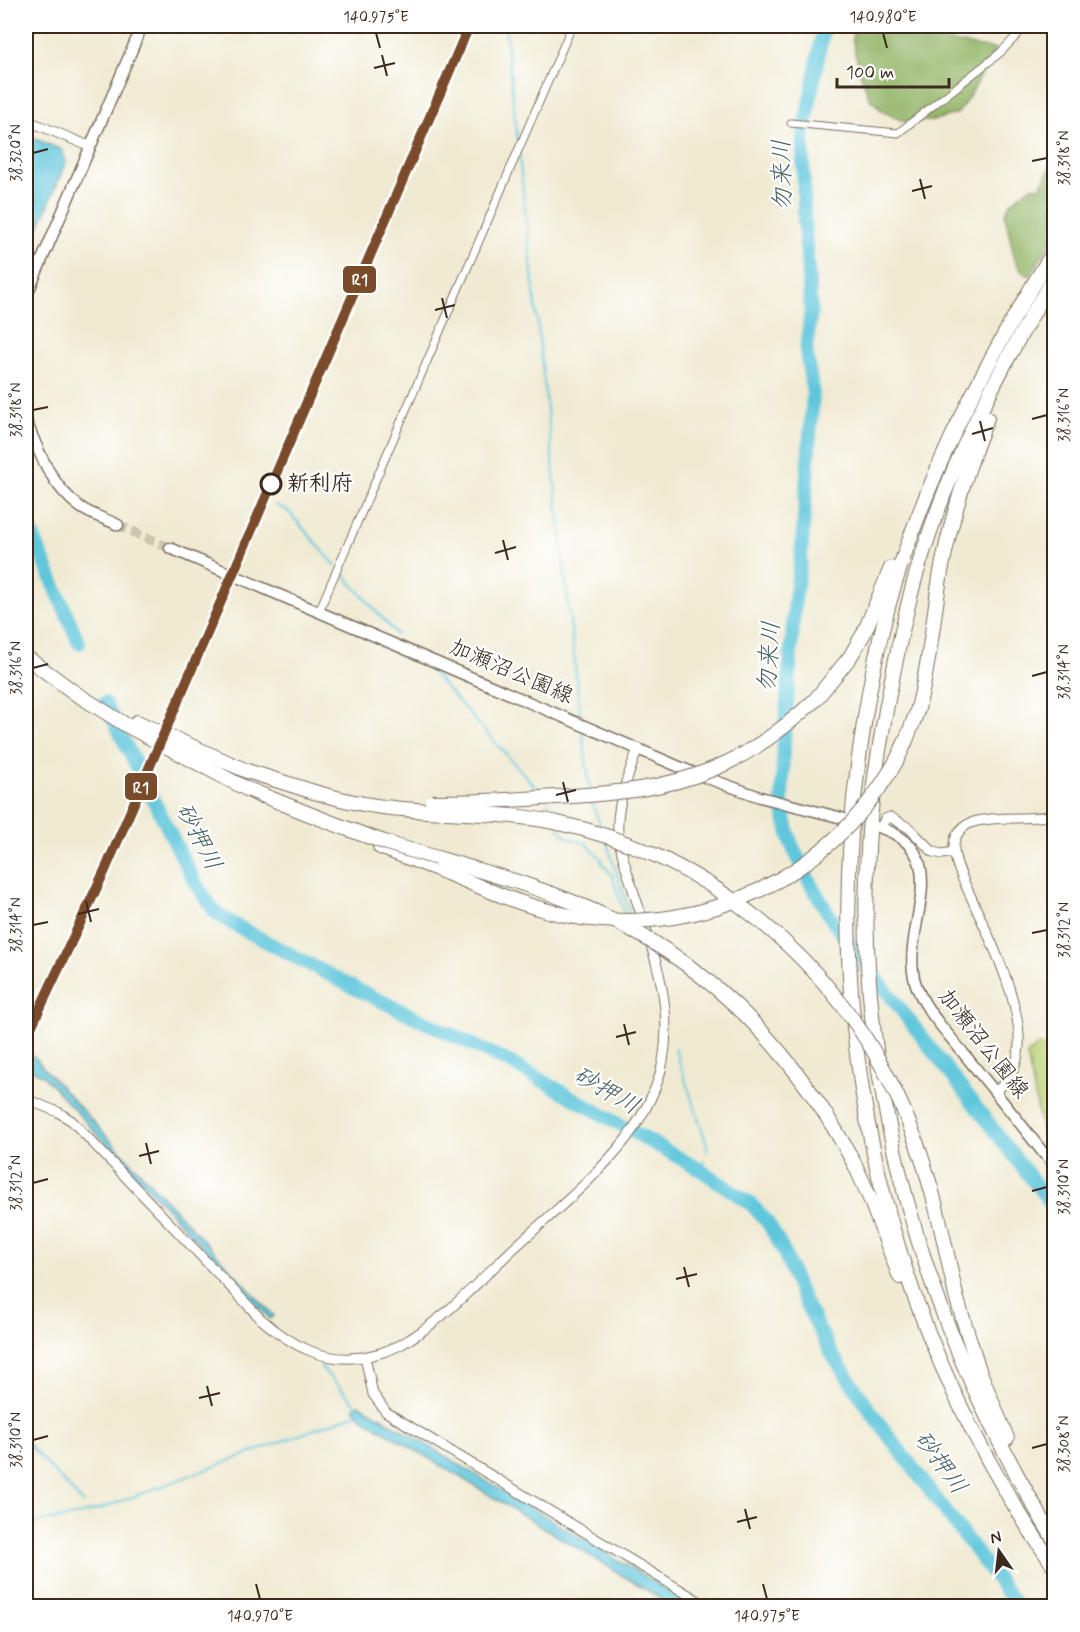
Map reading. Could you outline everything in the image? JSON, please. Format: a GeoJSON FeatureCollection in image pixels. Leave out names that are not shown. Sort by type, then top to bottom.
{"type":"FeatureCollection","features":[{"type":"Feature","properties":{"kind":"highway"},"geometry":{"type":"LineString","coordinates":[[314,792],[383,801],[471,802],[590,795],[653,787],[712,770],[767,741],[815,700],[844,664],[864,633],[951,435],[984,370],[1054,250]]}},
{"type":"Feature","properties":{"kind":"highway"},"geometry":{"type":"LineString","coordinates":[[1054,278],[972,429],[949,484],[916,576],[899,647],[874,781],[876,829],[867,908],[870,994],[877,1051],[899,1170],[937,1297],[967,1374],[1006,1456],[1054,1539]]}},
{"type":"Feature","properties":{"kind":"highway"},"geometry":{"type":"LineString","coordinates":[[26,657],[126,725],[271,802],[535,907],[557,914],[602,921],[669,919],[707,911],[761,890],[796,870],[829,845],[858,817],[881,786],[902,750],[918,708],[929,660],[944,558],[958,500],[986,420],[1021,336]]}},
{"type":"Feature","properties":{"kind":"highway"},"geometry":{"type":"LineString","coordinates":[[927,491],[880,636],[854,784],[849,842],[847,916],[850,994],[859,1076],[874,1158],[896,1238],[922,1314],[952,1386],[988,1460]]}},
{"type":"Feature","properties":{"kind":"highway"},"geometry":{"type":"LineString","coordinates":[[48,673],[100,704],[174,740],[247,771],[314,792],[377,806],[523,817],[557,823],[622,841],[685,870],[756,918],[806,963],[834,995],[858,1026],[899,1099],[929,1180],[956,1296],[979,1370],[1013,1454],[1054,1533]]}},
{"type":"Feature","properties":{"kind":"highway"},"geometry":{"type":"LineString","coordinates":[[249,790],[346,829],[583,906],[660,946],[698,972],[752,1020],[777,1047],[821,1106],[839,1135],[869,1196],[928,1348],[966,1424],[1054,1566]]}},
{"type":"Feature","properties":{"kind":"main road"},"geometry":{"type":"LineString","coordinates":[[26,297],[142,26]]}},
{"type":"Feature","properties":{"kind":"main road"},"geometry":{"type":"LineString","coordinates":[[26,421],[49,473],[67,496],[82,508],[118,525]]}},
{"type":"Feature","properties":{"kind":"main road","name":"加瀬沼公園線"},"geometry":{"type":"LineString","coordinates":[[170,548],[696,774],[768,799],[842,818]]}},
{"type":"Feature","properties":{"kind":"main road","name":"加瀬沼公園線"},"geometry":{"type":"LineString","coordinates":[[876,829],[893,832],[906,843],[914,852],[921,869],[922,899],[912,944],[913,972],[918,991],[936,1018],[1044,1154]]}},
{"type":"Feature","properties":{"kind":"street"},"geometry":{"type":"LineString","coordinates":[[319,611],[572,26]]}},
{"type":"Feature","properties":{"kind":"street"},"geometry":{"type":"LineString","coordinates":[[791,123],[898,133],[1000,53],[1026,26]]}},
{"type":"Feature","properties":{"kind":"street"},"geometry":{"type":"LineString","coordinates":[[26,120],[89,146]]}},
{"type":"Feature","properties":{"kind":"street"},"geometry":{"type":"LineString","coordinates":[[26,1099],[58,1112],[72,1121],[261,1319],[282,1337],[310,1352],[325,1356],[365,1357],[399,1346],[432,1324],[609,1160],[639,1121],[654,1090],[663,1062],[665,1004],[658,967],[622,856],[618,830],[619,811],[626,781],[638,748]]}},
{"type":"Feature","properties":{"kind":"street"},"geometry":{"type":"LineString","coordinates":[[995,1092],[1005,1083],[1014,1069],[1019,1042],[1016,1017],[1005,973],[963,879],[954,852],[957,834],[972,822],[984,819],[1034,819],[1054,815]]}},
{"type":"Feature","properties":{"kind":"street"},"geometry":{"type":"LineString","coordinates":[[876,829],[890,817],[909,828],[933,852],[942,854],[954,852]]}},
{"type":"Feature","properties":{"kind":"street"},"geometry":{"type":"LineString","coordinates":[[1044,1154],[1054,1167]]}},
{"type":"Feature","properties":{"kind":"street"},"geometry":{"type":"LineString","coordinates":[[365,1357],[373,1394],[386,1412],[707,1606]]}},
{"type":"Feature","properties":{"kind":"green space"},"geometry":{"type":"Polygon","coordinates":[[[855,26],[906,26],[927,38],[995,49],[958,113],[932,121],[903,121],[884,112],[870,99],[860,72],[852,38],[855,26]]]}},
{"type":"Feature","properties":{"kind":"green space"},"geometry":{"type":"Polygon","coordinates":[[[1054,159],[1054,237],[1030,276],[1022,272],[1015,260],[1005,215],[1009,205],[1021,194],[1033,186],[1040,187],[1054,159]]]}},
{"type":"Feature","properties":{"kind":"green space"},"geometry":{"type":"Polygon","coordinates":[[[1038,1045],[1054,1048],[1054,1147],[1042,1132],[1027,1055],[1038,1045]]]}},
{"type":"Feature","properties":{"kind":"water"},"geometry":{"type":"Polygon","coordinates":[[[26,135],[62,150],[66,162],[26,259],[26,135]]]}},
{"type":"Feature","properties":{"kind":"water"},"geometry":{"type":"Polygon","coordinates":[[[29,1055],[34,1056],[274,1316],[270,1319],[42,1075],[26,1067],[29,1055]]]}},
{"type":"Feature","properties":{"kind":"water"},"geometry":{"type":"Polygon","coordinates":[[[359,1404],[694,1606],[673,1606],[362,1418],[354,1408],[359,1404]]]}},
{"type":"Feature","properties":{"kind":"waterway"},"geometry":{"type":"LineString","coordinates":[[505,26],[518,145]]}},
{"type":"Feature","properties":{"kind":"waterway","name":"勿来川"},"geometry":{"type":"LineString","coordinates":[[824,26],[803,137],[804,218],[811,311],[806,350],[813,394],[783,754],[782,805],[791,843],[810,883],[834,923],[1054,1208]]}},
{"type":"Feature","properties":{"kind":"waterway"},"geometry":{"type":"LineString","coordinates":[[519,154],[581,721]]}},
{"type":"Feature","properties":{"kind":"waterway"},"geometry":{"type":"LineString","coordinates":[[275,505],[287,510],[336,566]]}},
{"type":"Feature","properties":{"kind":"waterway","name":"砂押川"},"geometry":{"type":"LineString","coordinates":[[26,519],[79,643]]}},
{"type":"Feature","properties":{"kind":"waterway"},"geometry":{"type":"LineString","coordinates":[[340,570],[397,635]]}},
{"type":"Feature","properties":{"kind":"waterway"},"geometry":{"type":"LineString","coordinates":[[428,668],[541,793]]}},
{"type":"Feature","properties":{"kind":"waterway","name":"砂押川"},"geometry":{"type":"LineString","coordinates":[[105,703],[195,883],[215,912],[231,923],[356,989],[509,1062],[699,1169],[751,1204],[768,1223],[783,1250],[801,1295],[833,1356],[876,1419],[1017,1606]]}},
{"type":"Feature","properties":{"kind":"waterway"},"geometry":{"type":"LineString","coordinates":[[582,729],[590,789]]}},
{"type":"Feature","properties":{"kind":"waterway"},"geometry":{"type":"LineString","coordinates":[[591,801],[602,829]]}},
{"type":"Feature","properties":{"kind":"waterway"},"geometry":{"type":"LineString","coordinates":[[548,802],[554,816]]}},
{"type":"Feature","properties":{"kind":"waterway"},"geometry":{"type":"LineString","coordinates":[[559,829],[568,838],[586,843],[603,861],[601,862],[612,875],[625,915]]}},
{"type":"Feature","properties":{"kind":"waterway"},"geometry":{"type":"LineString","coordinates":[[607,843],[630,914]]}},
{"type":"Feature","properties":{"kind":"waterway"},"geometry":{"type":"LineString","coordinates":[[639,940],[647,966]]}},
{"type":"Feature","properties":{"kind":"waterway"},"geometry":{"type":"LineString","coordinates":[[675,1049],[707,1151]]}},
{"type":"Feature","properties":{"kind":"waterway"},"geometry":{"type":"LineString","coordinates":[[699,1169],[704,1161]]}},
{"type":"Feature","properties":{"kind":"waterway"},"geometry":{"type":"LineString","coordinates":[[320,1366],[359,1408]]}},
{"type":"Feature","properties":{"kind":"waterway"},"geometry":{"type":"LineString","coordinates":[[26,1524],[75,1516],[103,1508],[358,1413]]}},
{"type":"Feature","properties":{"kind":"waterway"},"geometry":{"type":"LineString","coordinates":[[26,1442],[83,1503]]}},
{"type":"Feature","properties":{"kind":"tunnel"},"geometry":{"type":"LineString","coordinates":[[118,525],[170,548]]}},
{"type":"Feature","properties":{"kind":"transit line","name":"R1"},"geometry":{"type":"LineString","coordinates":[[26,1038],[106,868],[469,26]]}},
{"type":"Feature","properties":{"kind":"place","name":"新利府"},"geometry":{"type":"Point","coordinates":[271,484]}}]}
